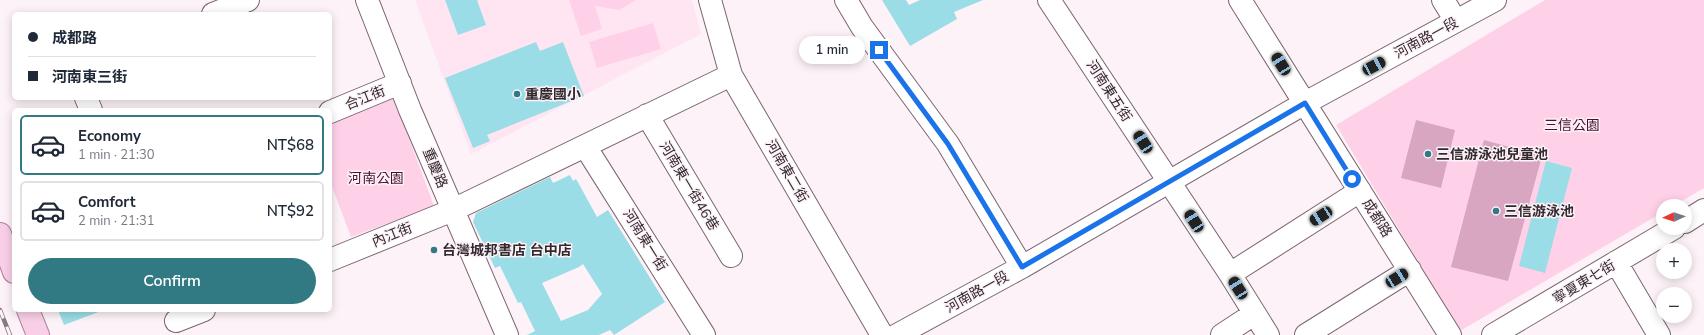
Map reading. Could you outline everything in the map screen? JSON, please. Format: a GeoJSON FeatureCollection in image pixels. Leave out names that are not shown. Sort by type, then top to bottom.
{"type":"FeatureCollection","features":[{"type":"Feature","properties":{"kind":"main road"},"geometry":{"type":"LineString","coordinates":[[0,234],[12,267]]}},
{"type":"Feature","properties":{"kind":"main road"},"geometry":{"type":"LineString","coordinates":[[29,312],[38,335]]}},
{"type":"Feature","properties":{"kind":"street"},"geometry":{"type":"LineString","coordinates":[[218,12],[248,0]]}},
{"type":"Feature","properties":{"kind":"street","name":"重慶路"},"geometry":{"type":"LineString","coordinates":[[367,0],[453,210],[507,335]]}},
{"type":"Feature","properties":{"kind":"street","name":"河南東二街"},"geometry":{"type":"LineString","coordinates":[[710,0],[731,75],[882,335]]}},
{"type":"Feature","properties":{"kind":"street"},"geometry":{"type":"LineString","coordinates":[[846,0],[862,27],[948,144],[1022,267]]}},
{"type":"Feature","properties":{"kind":"street","name":"河南東五街"},"geometry":{"type":"LineString","coordinates":[[1049,0],[1230,274],[1268,335]]}},
{"type":"Feature","properties":{"kind":"street","name":"成都路"},"geometry":{"type":"LineString","coordinates":[[1240,0],[1450,335]]}},
{"type":"Feature","properties":{"kind":"street"},"geometry":{"type":"LineString","coordinates":[[1443,0],[1456,21]]}},
{"type":"Feature","properties":{"kind":"street","name":"河南路一段"},"geometry":{"type":"LineString","coordinates":[[898,335],[1022,267],[1168,181],[1305,103],[1495,0]]}},
{"type":"Feature","properties":{"kind":"street"},"geometry":{"type":"LineString","coordinates":[[453,210],[731,75]]}},
{"type":"Feature","properties":{"kind":"street","name":"合江街"},"geometry":{"type":"LineString","coordinates":[[332,111],[400,83]]}},
{"type":"Feature","properties":{"kind":"street","name":"河南東一街46巷"},"geometry":{"type":"LineString","coordinates":[[647,115],[731,256]]}},
{"type":"Feature","properties":{"kind":"street","name":"河南東一街"},"geometry":{"type":"LineString","coordinates":[[585,146],[704,335]]}},
{"type":"Feature","properties":{"kind":"street"},"geometry":{"type":"LineString","coordinates":[[1230,274],[1360,191]]}},
{"type":"Feature","properties":{"kind":"street","name":"內江街"},"geometry":{"type":"LineString","coordinates":[[332,259],[453,210]]}},
{"type":"Feature","properties":{"kind":"street"},"geometry":{"type":"LineString","coordinates":[[1692,218],[1704,210]]}},
{"type":"Feature","properties":{"kind":"street","name":"寧夏東七街"},"geometry":{"type":"LineString","coordinates":[[1493,335],[1662,235]]}},
{"type":"Feature","properties":{"kind":"street"},"geometry":{"type":"LineString","coordinates":[[1616,262],[1659,335]]}},
{"type":"Feature","properties":{"kind":"street"},"geometry":{"type":"LineString","coordinates":[[1306,335],[1410,270]]}},
{"type":"Feature","properties":{"kind":"street"},"geometry":{"type":"LineString","coordinates":[[176,322],[199,312]]}},
{"type":"Feature","properties":{"kind":"street"},"geometry":{"type":"LineString","coordinates":[[1222,335],[1254,314]]}},
{"type":"Feature","properties":{"kind":"shaded area","name":"重慶國小"},"geometry":{"type":"Polygon","coordinates":[[[415,0],[692,0],[701,34],[471,154],[415,0]]]}},
{"type":"Feature","properties":{"kind":"shaded area","name":"三信游泳池兒童池"},"geometry":{"type":"Polygon","coordinates":[[[1416,120],[1455,130],[1441,188],[1401,178],[1416,120]]]}},
{"type":"Feature","properties":{"kind":"shaded area","name":"三信游泳池"},"geometry":{"type":"Polygon","coordinates":[[[1484,140],[1542,156],[1508,281],[1451,267],[1484,140]]]}},
{"type":"Feature","properties":{"kind":"green space"},"geometry":{"type":"Polygon","coordinates":[[[569,0],[636,0],[619,10],[595,6],[602,29],[581,36],[569,0]]]}},
{"type":"Feature","properties":{"kind":"green space","name":"三信公園"},"geometry":{"type":"Polygon","coordinates":[[[1545,0],[1704,0],[1704,188],[1685,199],[1656,199],[1656,216],[1460,331],[1336,125],[1545,0]]]}},
{"type":"Feature","properties":{"kind":"green space"},"geometry":{"type":"Polygon","coordinates":[[[653,23],[661,49],[597,68],[589,42],[653,23]]]}},
{"type":"Feature","properties":{"kind":"green space","name":"河南公園"},"geometry":{"type":"Polygon","coordinates":[[[393,95],[434,206],[351,237],[332,186],[332,117],[393,95]]]}},
{"type":"Feature","properties":{"kind":"building"},"geometry":{"type":"Polygon","coordinates":[[[445,0],[477,0],[486,25],[458,35],[445,0]]]}},
{"type":"Feature","properties":{"kind":"building"},"geometry":{"type":"Polygon","coordinates":[[[882,0],[906,0],[909,5],[920,0],[983,0],[954,12],[957,19],[910,46],[882,0]]]}},
{"type":"Feature","properties":{"kind":"building"},"geometry":{"type":"Polygon","coordinates":[[[536,42],[540,51],[563,42],[584,96],[487,135],[490,141],[473,148],[445,78],[536,42]]]}},
{"type":"Feature","properties":{"kind":"building","name":"三信游泳池"},"geometry":{"type":"Polygon","coordinates":[[[1546,161],[1572,168],[1545,273],[1519,266],[1546,161]]]}},
{"type":"Feature","properties":{"kind":"building"},"geometry":{"type":"Polygon","coordinates":[[[570,175],[573,181],[576,179],[597,217],[608,210],[665,302],[614,335],[610,330],[599,335],[527,335],[535,331],[521,302],[518,303],[500,266],[495,268],[473,222],[476,213],[550,177],[553,183],[570,175]],[[583,264],[542,283],[561,321],[588,310],[602,294],[583,264]]]}},
{"type":"Feature","properties":{"kind":"building"},"geometry":{"type":"Polygon","coordinates":[[[59,312],[98,312],[64,325],[59,312]]]}},
{"type":"Feature","properties":{"kind":"railway"},"geometry":{"type":"LineString","coordinates":[[0,310],[10,335]]}},
{"type":"Feature","properties":{"kind":"place","name":"重慶國小"},"geometry":{"type":"Point","coordinates":[517,94]}},
{"type":"Feature","properties":{"kind":"place","name":"三信游泳池兒童池"},"geometry":{"type":"Point","coordinates":[1428,154]}},
{"type":"Feature","properties":{"kind":"place","name":"三信游泳池"},"geometry":{"type":"Point","coordinates":[1496,211]}},
{"type":"Feature","properties":{"kind":"place","name":"台灣城邦書店 台中店"},"geometry":{"type":"Point","coordinates":[434,250]}},
{"type":"Feature","properties":{"kind":"route"},"geometry":{"type":"LineString","coordinates":[[879,50],[948,144],[1022,267],[1168,181],[1305,103],[1352,179]]}}]}
